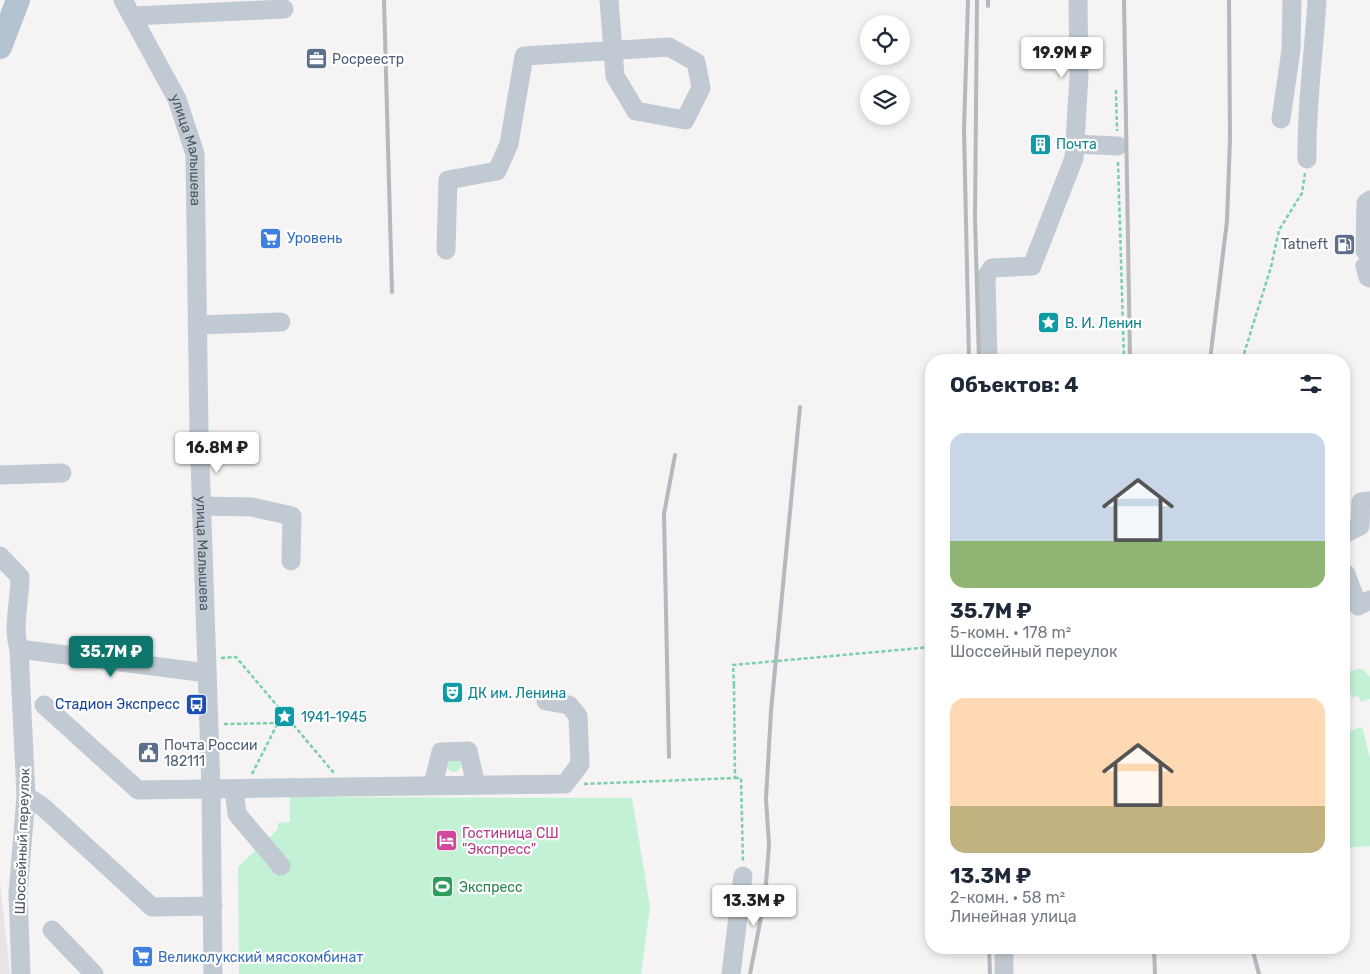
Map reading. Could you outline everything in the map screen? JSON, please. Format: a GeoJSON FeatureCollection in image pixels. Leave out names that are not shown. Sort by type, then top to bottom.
{"type":"FeatureCollection","features":[{"type":"Feature","properties":{"kind":"main road"},"geometry":{"type":"LineString","coordinates":[[0,46],[18,0]]}},
{"type":"Feature","properties":{"kind":"street","name":"улица Малышева"},"geometry":{"type":"LineString","coordinates":[[123,0],[177,99],[194,154],[201,506],[211,789],[213,974]]}},
{"type":"Feature","properties":{"kind":"street"},"geometry":{"type":"LineString","coordinates":[[446,250],[448,180],[497,172],[509,144],[524,56],[613,50],[669,47],[696,62],[701,88],[685,120],[636,111],[615,76],[613,50],[608,0]]}},
{"type":"Feature","properties":{"kind":"street"},"geometry":{"type":"LineString","coordinates":[[988,354],[986,277],[992,268],[1032,266],[1074,151],[1079,76],[1078,0]]}},
{"type":"Feature","properties":{"kind":"street"},"geometry":{"type":"LineString","coordinates":[[1281,119],[1291,50],[1292,0]]}},
{"type":"Feature","properties":{"kind":"street"},"geometry":{"type":"LineString","coordinates":[[1307,159],[1306,121],[1317,0]]}},
{"type":"Feature","properties":{"kind":"street"},"geometry":{"type":"LineString","coordinates":[[132,16],[284,9]]}},
{"type":"Feature","properties":{"kind":"street"},"geometry":{"type":"LineString","coordinates":[[1074,151],[1118,146]]}},
{"type":"Feature","properties":{"kind":"street"},"geometry":{"type":"LineString","coordinates":[[1367,265],[1366,203],[1370,200]]}},
{"type":"Feature","properties":{"kind":"street"},"geometry":{"type":"LineString","coordinates":[[197,325],[281,322]]}},
{"type":"Feature","properties":{"kind":"street"},"geometry":{"type":"LineString","coordinates":[[0,475],[62,473]]}},
{"type":"Feature","properties":{"kind":"street"},"geometry":{"type":"LineString","coordinates":[[1350,531],[1360,526],[1361,502],[1370,501]]}},
{"type":"Feature","properties":{"kind":"street"},"geometry":{"type":"LineString","coordinates":[[201,506],[252,507],[292,516],[292,561]]}},
{"type":"Feature","properties":{"kind":"street","name":"Шоссейный переулок"},"geometry":{"type":"LineString","coordinates":[[0,556],[20,577],[20,600],[11,639],[26,796],[18,894],[21,974]]}},
{"type":"Feature","properties":{"kind":"street"},"geometry":{"type":"LineString","coordinates":[[1350,585],[1358,606],[1370,600]]}},
{"type":"Feature","properties":{"kind":"street"},"geometry":{"type":"LineString","coordinates":[[11,639],[207,665]]}},
{"type":"Feature","properties":{"kind":"street"},"geometry":{"type":"LineString","coordinates":[[44,705],[138,790],[565,784],[580,764],[578,716],[569,705],[546,701]]}},
{"type":"Feature","properties":{"kind":"street"},"geometry":{"type":"LineString","coordinates":[[433,785],[441,752],[468,751],[476,785]]}},
{"type":"Feature","properties":{"kind":"street"},"geometry":{"type":"LineString","coordinates":[[239,788],[237,814],[281,866]]}},
{"type":"Feature","properties":{"kind":"street"},"geometry":{"type":"LineString","coordinates":[[26,796],[43,807],[152,907],[213,906]]}},
{"type":"Feature","properties":{"kind":"street"},"geometry":{"type":"LineString","coordinates":[[731,974],[743,876]]}},
{"type":"Feature","properties":{"kind":"street"},"geometry":{"type":"LineString","coordinates":[[52,930],[94,974]]}},
{"type":"Feature","properties":{"kind":"street"},"geometry":{"type":"LineString","coordinates":[[1004,954],[1004,974]]}},
{"type":"Feature","properties":{"kind":"path"},"geometry":{"type":"LineString","coordinates":[[1116,90],[1124,354]]}},
{"type":"Feature","properties":{"kind":"path"},"geometry":{"type":"LineString","coordinates":[[1244,354],[1279,230],[1302,194],[1307,159]]}},
{"type":"Feature","properties":{"kind":"path"},"geometry":{"type":"LineString","coordinates":[[735,778],[733,665],[925,648]]}},
{"type":"Feature","properties":{"kind":"path"},"geometry":{"type":"LineString","coordinates":[[207,665],[236,657],[346,787]]}},
{"type":"Feature","properties":{"kind":"path"},"geometry":{"type":"LineString","coordinates":[[239,788],[283,713]]}},
{"type":"Feature","properties":{"kind":"path"},"geometry":{"type":"LineString","coordinates":[[223,724],[278,724]]}},
{"type":"Feature","properties":{"kind":"path"},"geometry":{"type":"LineString","coordinates":[[599,783],[741,778],[743,876]]}},
{"type":"Feature","properties":{"kind":"shaded area"},"geometry":{"type":"Polygon","coordinates":[[[0,881],[10,974],[0,974],[0,881]]]}},
{"type":"Feature","properties":{"kind":"green space"},"geometry":{"type":"Polygon","coordinates":[[[1363,669],[1370,677],[1370,699],[1361,702],[1358,695],[1352,698],[1350,692],[1350,671],[1363,669]]]}},
{"type":"Feature","properties":{"kind":"green space"},"geometry":{"type":"Polygon","coordinates":[[[1362,727],[1370,759],[1370,846],[1350,848],[1350,731],[1362,727]]]}},
{"type":"Feature","properties":{"kind":"green space"},"geometry":{"type":"Polygon","coordinates":[[[454,758],[459,760],[461,765],[459,770],[454,772],[449,770],[447,765],[449,760],[454,758]]]}},
{"type":"Feature","properties":{"kind":"green space","name":"Экспресс"},"geometry":{"type":"Polygon","coordinates":[[[290,797],[632,798],[650,907],[641,974],[239,974],[238,867],[278,829],[278,823],[290,822],[290,797]]]}},
{"type":"Feature","properties":{"kind":"railway"},"geometry":{"type":"LineString","coordinates":[[384,0],[392,292]]}},
{"type":"Feature","properties":{"kind":"railway"},"geometry":{"type":"LineString","coordinates":[[968,0],[964,129],[969,354]]}},
{"type":"Feature","properties":{"kind":"railway"},"geometry":{"type":"LineString","coordinates":[[977,0],[975,217],[979,354]]}},
{"type":"Feature","properties":{"kind":"railway"},"geometry":{"type":"LineString","coordinates":[[988,0],[988,6]]}},
{"type":"Feature","properties":{"kind":"railway"},"geometry":{"type":"LineString","coordinates":[[1124,0],[1130,354]]}},
{"type":"Feature","properties":{"kind":"railway"},"geometry":{"type":"LineString","coordinates":[[1211,354],[1227,221],[1230,139],[1229,0]]}},
{"type":"Feature","properties":{"kind":"railway"},"geometry":{"type":"LineString","coordinates":[[750,974],[765,897],[769,845],[766,799],[771,711],[800,407]]}},
{"type":"Feature","properties":{"kind":"railway"},"geometry":{"type":"LineString","coordinates":[[669,757],[664,514],[675,455]]}},
{"type":"Feature","properties":{"kind":"railway"},"geometry":{"type":"LineString","coordinates":[[989,954],[990,974]]}},
{"type":"Feature","properties":{"kind":"railway"},"geometry":{"type":"LineString","coordinates":[[1154,954],[1155,974]]}},
{"type":"Feature","properties":{"kind":"railway"},"geometry":{"type":"LineString","coordinates":[[1254,954],[1259,974]]}},
{"type":"Feature","properties":{"kind":"place","name":"Росреестр"},"geometry":{"type":"Point","coordinates":[316,59]}},
{"type":"Feature","properties":{"kind":"place","name":"Почта"},"geometry":{"type":"Point","coordinates":[1040,144]}},
{"type":"Feature","properties":{"kind":"place","name":"Уровень"},"geometry":{"type":"Point","coordinates":[271,238]}},
{"type":"Feature","properties":{"kind":"place","name":"Tatneft"},"geometry":{"type":"Point","coordinates":[1344,244]}},
{"type":"Feature","properties":{"kind":"place","name":"В. И. Ленин"},"geometry":{"type":"Point","coordinates":[1049,323]}},
{"type":"Feature","properties":{"kind":"place","name":"ДК им. Ленина"},"geometry":{"type":"Point","coordinates":[452,693]}},
{"type":"Feature","properties":{"kind":"place","name":"Стадион Экспресс"},"geometry":{"type":"Point","coordinates":[196,704]}},
{"type":"Feature","properties":{"kind":"place","name":"1941-1945"},"geometry":{"type":"Point","coordinates":[285,717]}},
{"type":"Feature","properties":{"kind":"place","name":"Почта России 182111"},"geometry":{"type":"Point","coordinates":[148,753]}},
{"type":"Feature","properties":{"kind":"place","name":"Гостиница СШ \"Экспресс\""},"geometry":{"type":"Point","coordinates":[446,841]}},
{"type":"Feature","properties":{"kind":"place","name":"Экспресс"},"geometry":{"type":"Point","coordinates":[443,887]}},
{"type":"Feature","properties":{"kind":"place","name":"Великолукский мясокомбинат"},"geometry":{"type":"Point","coordinates":[142,957]}}]}
